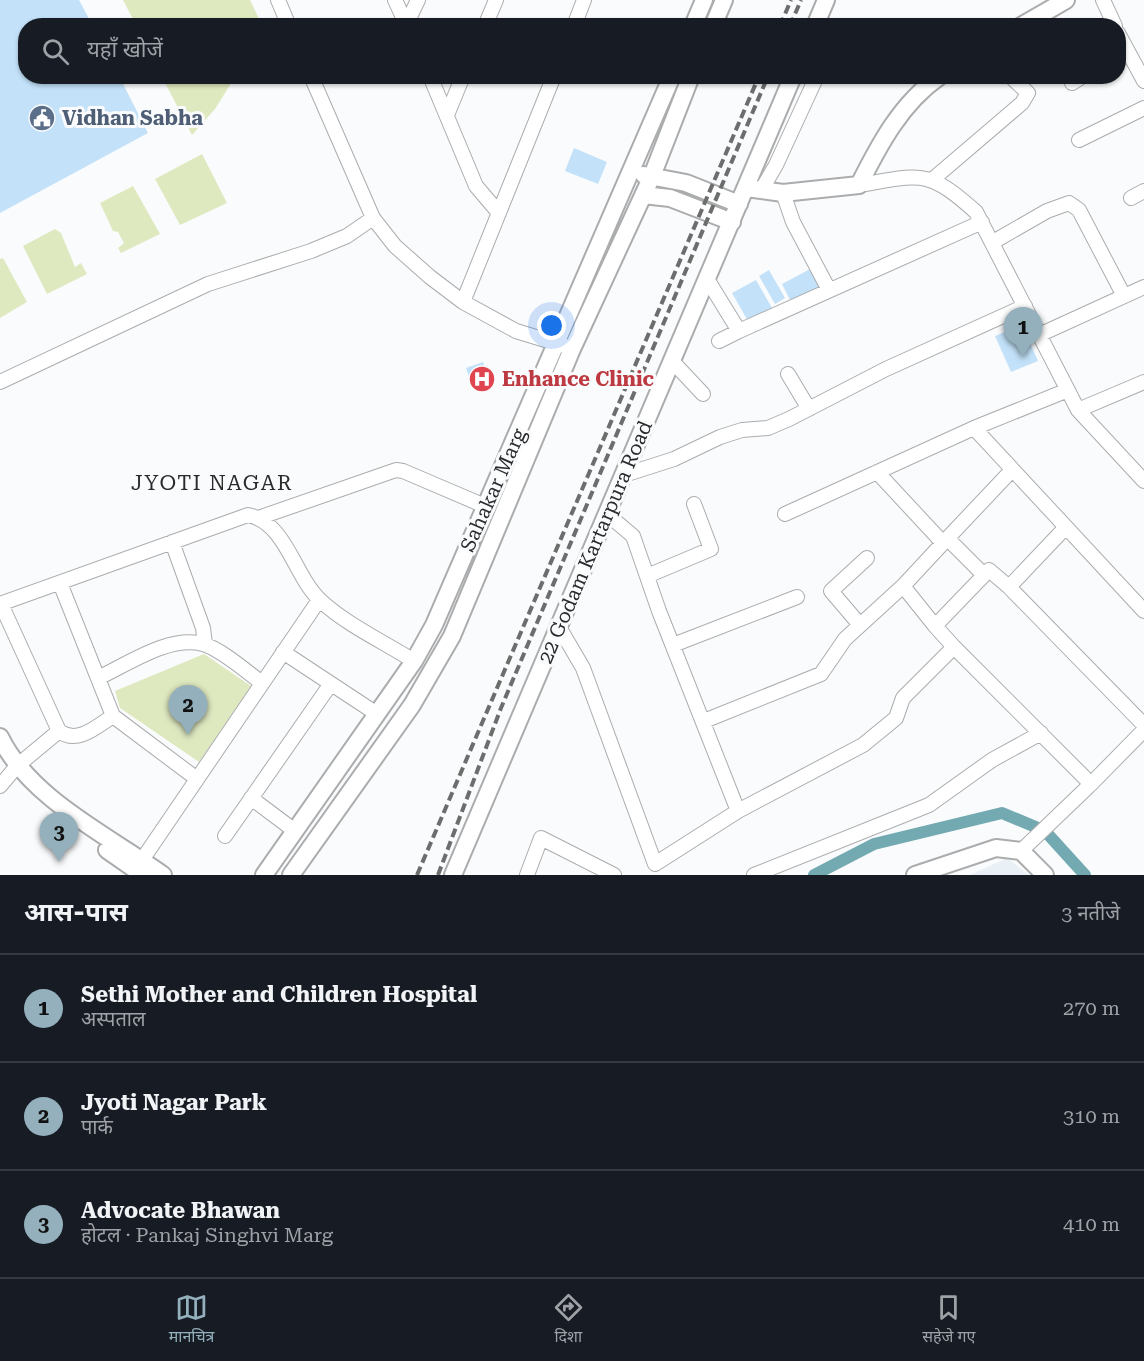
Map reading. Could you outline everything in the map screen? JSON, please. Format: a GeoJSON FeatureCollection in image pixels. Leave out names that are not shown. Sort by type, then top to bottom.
{"type":"FeatureCollection","features":[{"type":"Feature","properties":{"kind":"street"},"geometry":{"type":"LineString","coordinates":[[278,0],[286,18]]}},
{"type":"Feature","properties":{"kind":"street"},"geometry":{"type":"LineString","coordinates":[[395,0],[404,18]]}},
{"type":"Feature","properties":{"kind":"street"},"geometry":{"type":"LineString","coordinates":[[410,18],[418,0]]}},
{"type":"Feature","properties":{"kind":"street"},"geometry":{"type":"LineString","coordinates":[[488,18],[496,0]]}},
{"type":"Feature","properties":{"kind":"street"},"geometry":{"type":"LineString","coordinates":[[577,18],[584,0]]}},
{"type":"Feature","properties":{"kind":"street"},"geometry":{"type":"LineString","coordinates":[[696,18],[704,0]]}},
{"type":"Feature","properties":{"kind":"street"},"geometry":{"type":"LineString","coordinates":[[716,18],[724,0]]}},
{"type":"Feature","properties":{"kind":"street"},"geometry":{"type":"LineString","coordinates":[[818,18],[826,0]]}},
{"type":"Feature","properties":{"kind":"street"},"geometry":{"type":"LineString","coordinates":[[1035,18],[1066,0]]}},
{"type":"Feature","properties":{"kind":"street"},"geometry":{"type":"LineString","coordinates":[[1103,0],[1111,18]]}},
{"type":"Feature","properties":{"kind":"street"},"geometry":{"type":"LineString","coordinates":[[1144,50],[1126,55],[1144,81]]}},
{"type":"Feature","properties":{"kind":"street"},"geometry":{"type":"LineString","coordinates":[[314,84],[373,218],[395,246],[430,278],[464,302],[516,331],[572,349]]}},
{"type":"Feature","properties":{"kind":"street"},"geometry":{"type":"LineString","coordinates":[[433,84],[476,186],[499,213]]}},
{"type":"Feature","properties":{"kind":"street"},"geometry":{"type":"LineString","coordinates":[[447,115],[461,84]]}},
{"type":"Feature","properties":{"kind":"street"},"geometry":{"type":"LineString","coordinates":[[464,302],[551,84]]}},
{"type":"Feature","properties":{"kind":"street","name":"Sahakar Marg"},"geometry":{"type":"LineString","coordinates":[[264,875],[414,661],[434,625],[669,84]]}},
{"type":"Feature","properties":{"kind":"street","name":"Sahakar Marg"},"geometry":{"type":"LineString","coordinates":[[291,875],[412,705],[452,636],[572,349],[652,176],[689,84]]}},
{"type":"Feature","properties":{"kind":"street","name":"22 Godam Kartarpura Road"},"geometry":{"type":"LineString","coordinates":[[453,875],[707,279],[732,222],[749,194],[790,84]]}},
{"type":"Feature","properties":{"kind":"street"},"geometry":{"type":"LineString","coordinates":[[749,194],[776,165],[813,84]]}},
{"type":"Feature","properties":{"kind":"street"},"geometry":{"type":"LineString","coordinates":[[859,185],[880,142],[901,113],[932,84]]}},
{"type":"Feature","properties":{"kind":"street"},"geometry":{"type":"LineString","coordinates":[[933,179],[1022,103],[1029,93],[1019,84]]}},
{"type":"Feature","properties":{"kind":"street"},"geometry":{"type":"LineString","coordinates":[[1079,140],[1144,108]]}},
{"type":"Feature","properties":{"kind":"street"},"geometry":{"type":"LineString","coordinates":[[631,172],[749,194],[859,185],[912,176],[933,179],[951,189],[976,212],[982,222],[1078,410],[1144,481]]}},
{"type":"Feature","properties":{"kind":"street"},"geometry":{"type":"LineString","coordinates":[[1131,198],[1144,191]]}},
{"type":"Feature","properties":{"kind":"street"},"geometry":{"type":"LineString","coordinates":[[783,193],[793,222],[829,290]]}},
{"type":"Feature","properties":{"kind":"street"},"geometry":{"type":"LineString","coordinates":[[643,195],[670,198],[732,222]]}},
{"type":"Feature","properties":{"kind":"street"},"geometry":{"type":"LineString","coordinates":[[993,242],[1053,208],[1069,203],[1079,210],[1124,296]]}},
{"type":"Feature","properties":{"kind":"street"},"geometry":{"type":"LineString","coordinates":[[0,382],[208,284],[311,251],[347,236],[373,218]]}},
{"type":"Feature","properties":{"kind":"street"},"geometry":{"type":"LineString","coordinates":[[718,341],[982,222]]}},
{"type":"Feature","properties":{"kind":"street"},"geometry":{"type":"LineString","coordinates":[[707,279],[739,331]]}},
{"type":"Feature","properties":{"kind":"street"},"geometry":{"type":"LineString","coordinates":[[1039,334],[1144,287]]}},
{"type":"Feature","properties":{"kind":"street"},"geometry":{"type":"LineString","coordinates":[[624,475],[674,459],[720,437],[742,430],[768,428],[886,369],[1025,306]]}},
{"type":"Feature","properties":{"kind":"street"},"geometry":{"type":"LineString","coordinates":[[672,361],[703,394]]}},
{"type":"Feature","properties":{"kind":"street"},"geometry":{"type":"LineString","coordinates":[[788,374],[809,409]]}},
{"type":"Feature","properties":{"kind":"street"},"geometry":{"type":"LineString","coordinates":[[1078,410],[1144,382]]}},
{"type":"Feature","properties":{"kind":"street"},"geometry":{"type":"LineString","coordinates":[[785,514],[974,428],[1068,390]]}},
{"type":"Feature","properties":{"kind":"street"},"geometry":{"type":"LineString","coordinates":[[974,428],[1144,611]]}},
{"type":"Feature","properties":{"kind":"street"},"geometry":{"type":"LineString","coordinates":[[261,518],[396,470],[485,506]]}},
{"type":"Feature","properties":{"kind":"street"},"geometry":{"type":"LineString","coordinates":[[704,721],[821,674],[845,639],[903,586],[1012,470]]}},
{"type":"Feature","properties":{"kind":"street"},"geometry":{"type":"LineString","coordinates":[[877,472],[946,541],[984,575]]}},
{"type":"Feature","properties":{"kind":"street"},"geometry":{"type":"LineString","coordinates":[[647,576],[711,549],[694,504]]}},
{"type":"Feature","properties":{"kind":"street"},"geometry":{"type":"LineString","coordinates":[[607,514],[633,536],[738,811]]}},
{"type":"Feature","properties":{"kind":"street"},"geometry":{"type":"LineString","coordinates":[[112,716],[85,734],[75,737],[59,730],[0,604],[248,515],[261,518],[275,532],[320,600],[414,661]]}},
{"type":"Feature","properties":{"kind":"street"},"geometry":{"type":"LineString","coordinates":[[1009,586],[1066,527]]}},
{"type":"Feature","properties":{"kind":"street"},"geometry":{"type":"LineString","coordinates":[[172,542],[203,628],[205,644]]}},
{"type":"Feature","properties":{"kind":"street"},"geometry":{"type":"LineString","coordinates":[[860,625],[831,591],[867,558]]}},
{"type":"Feature","properties":{"kind":"street"},"geometry":{"type":"LineString","coordinates":[[934,626],[989,570],[1009,586],[1144,724]]}},
{"type":"Feature","properties":{"kind":"street"},"geometry":{"type":"LineString","coordinates":[[60,583],[112,716],[197,779]]}},
{"type":"Feature","properties":{"kind":"street"},"geometry":{"type":"LineString","coordinates":[[903,586],[934,626],[954,647],[1091,783]]}},
{"type":"Feature","properties":{"kind":"street"},"geometry":{"type":"LineString","coordinates":[[673,645],[797,597]]}},
{"type":"Feature","properties":{"kind":"street"},"geometry":{"type":"LineString","coordinates":[[141,869],[197,779],[320,600]]}},
{"type":"Feature","properties":{"kind":"street"},"geometry":{"type":"LineString","coordinates":[[559,627],[583,668],[658,870],[738,811],[863,745],[896,718],[903,698],[954,647]]}},
{"type":"Feature","properties":{"kind":"street"},"geometry":{"type":"LineString","coordinates":[[98,678],[167,646],[184,642],[205,644],[262,683]]}},
{"type":"Feature","properties":{"kind":"street"},"geometry":{"type":"LineString","coordinates":[[283,652],[377,714]]}},
{"type":"Feature","properties":{"kind":"street"},"geometry":{"type":"LineString","coordinates":[[225,836],[330,685]]}},
{"type":"Feature","properties":{"kind":"street"},"geometry":{"type":"LineString","coordinates":[[7,772],[59,730]]}},
{"type":"Feature","properties":{"kind":"street"},"geometry":{"type":"LineString","coordinates":[[915,875],[996,848],[1024,847],[1144,730]]}},
{"type":"Feature","properties":{"kind":"street"},"geometry":{"type":"LineString","coordinates":[[753,875],[929,805],[992,760],[1041,733]]}},
{"type":"Feature","properties":{"kind":"street"},"geometry":{"type":"LineString","coordinates":[[0,737],[7,772]]}},
{"type":"Feature","properties":{"kind":"street"},"geometry":{"type":"LineString","coordinates":[[7,772],[38,787],[141,869],[164,875]]}},
{"type":"Feature","properties":{"kind":"street"},"geometry":{"type":"LineString","coordinates":[[251,798],[295,831]]}},
{"type":"Feature","properties":{"kind":"street"},"geometry":{"type":"LineString","coordinates":[[527,875],[541,838],[614,875]]}},
{"type":"Feature","properties":{"kind":"street"},"geometry":{"type":"LineString","coordinates":[[1024,847],[1045,875]]}},
{"type":"Feature","properties":{"kind":"shaded area"},"geometry":{"type":"Polygon","coordinates":[[[1007,858],[1029,875],[970,875],[1007,858]]]}},
{"type":"Feature","properties":{"kind":"green space"},"geometry":{"type":"Polygon","coordinates":[[[123,0],[250,0],[259,18],[132,18],[123,0]]]}},
{"type":"Feature","properties":{"kind":"green space"},"geometry":{"type":"Polygon","coordinates":[[[166,84],[231,84],[215,109],[192,135],[166,84]]]}},
{"type":"Feature","properties":{"kind":"green space"},"geometry":{"type":"Polygon","coordinates":[[[202,154],[227,203],[180,225],[155,179],[202,154]]]}},
{"type":"Feature","properties":{"kind":"green space"},"geometry":{"type":"Polygon","coordinates":[[[133,186],[160,234],[121,253],[118,248],[124,243],[118,232],[113,231],[100,203],[133,186]]]}},
{"type":"Feature","properties":{"kind":"green space"},"geometry":{"type":"Polygon","coordinates":[[[55,229],[61,233],[75,267],[81,263],[87,274],[47,294],[23,246],[55,229]]]}},
{"type":"Feature","properties":{"kind":"green space"},"geometry":{"type":"Polygon","coordinates":[[[3,258],[27,302],[0,318],[0,259],[3,258]]]}},
{"type":"Feature","properties":{"kind":"green space"},"geometry":{"type":"Polygon","coordinates":[[[204,654],[251,686],[199,762],[120,708],[115,691],[204,654]]]}},
{"type":"Feature","properties":{"kind":"building"},"geometry":{"type":"Polygon","coordinates":[[[0,0],[79,0],[89,18],[18,18],[18,84],[123,84],[148,133],[0,213],[0,0]]]}},
{"type":"Feature","properties":{"kind":"building"},"geometry":{"type":"Polygon","coordinates":[[[574,148],[607,162],[598,184],[565,171],[574,148]]]}},
{"type":"Feature","properties":{"kind":"building"},"geometry":{"type":"Polygon","coordinates":[[[812,268],[822,287],[791,302],[782,284],[812,268]]]}},
{"type":"Feature","properties":{"kind":"building"},"geometry":{"type":"Polygon","coordinates":[[[769,270],[785,298],[775,304],[759,276],[769,270]]]}},
{"type":"Feature","properties":{"kind":"building"},"geometry":{"type":"Polygon","coordinates":[[[756,280],[772,308],[748,321],[732,293],[756,280]]]}},
{"type":"Feature","properties":{"kind":"building"},"geometry":{"type":"Polygon","coordinates":[[[1022,325],[1038,361],[1011,372],[995,336],[1022,325]]]}},
{"type":"Feature","properties":{"kind":"building"},"geometry":{"type":"Polygon","coordinates":[[[483,362],[491,383],[473,389],[466,368],[483,362]]]}},
{"type":"Feature","properties":{"kind":"waterway"},"geometry":{"type":"LineString","coordinates":[[814,875],[874,844],[1002,813],[1045,831],[1085,875]]}},
{"type":"Feature","properties":{"kind":"railway"},"geometry":{"type":"LineString","coordinates":[[783,18],[791,0]]}},
{"type":"Feature","properties":{"kind":"railway"},"geometry":{"type":"LineString","coordinates":[[793,18],[801,0]]}},
{"type":"Feature","properties":{"kind":"railway"},"geometry":{"type":"LineString","coordinates":[[417,875],[756,84]]}},
{"type":"Feature","properties":{"kind":"railway"},"geometry":{"type":"LineString","coordinates":[[438,875],[501,708],[765,84]]}},
{"type":"Feature","properties":{"kind":"place","name":"Vidhan Sabha"},"geometry":{"type":"Point","coordinates":[42,118]}},
{"type":"Feature","properties":{"kind":"place","name":"Sethi Mother and Children Hospital"},"geometry":{"type":"Point","coordinates":[1023,357]}},
{"type":"Feature","properties":{"kind":"place","name":"Enhance Clinic"},"geometry":{"type":"Point","coordinates":[482,379]}},
{"type":"Feature","properties":{"kind":"place","name":"Jyoti Nagar Park"},"geometry":{"type":"Point","coordinates":[188,735]}},
{"type":"Feature","properties":{"kind":"place","name":"Advocate Bhawan"},"geometry":{"type":"Point","coordinates":[59,862]}},
{"type":"Feature","properties":{"kind":"district","name":"JYOTI NAGAR"},"geometry":{"type":"Point","coordinates":[212,483]}}]}
